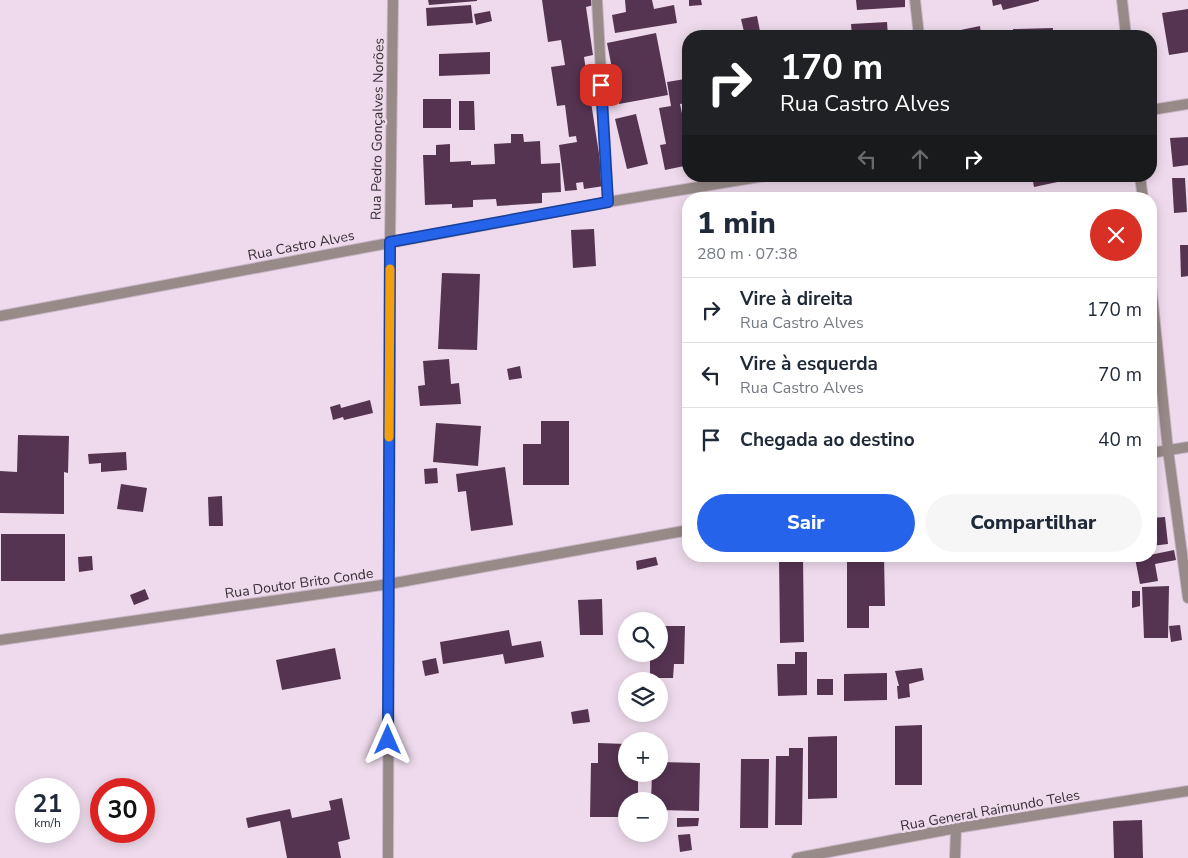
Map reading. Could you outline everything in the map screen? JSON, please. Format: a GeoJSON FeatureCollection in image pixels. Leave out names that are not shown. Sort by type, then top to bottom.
{"type":"FeatureCollection","features":[{"type":"Feature","properties":{"kind":"street","name":"Rua Pedro Gonçalves Norões"},"geometry":{"type":"LineString","coordinates":[[388,858],[388,584],[393,0]]}},
{"type":"Feature","properties":{"kind":"street"},"geometry":{"type":"LineString","coordinates":[[597,0],[608,202]]}},
{"type":"Feature","properties":{"kind":"street"},"geometry":{"type":"LineString","coordinates":[[915,0],[918,30]]}},
{"type":"Feature","properties":{"kind":"street"},"geometry":{"type":"LineString","coordinates":[[1122,0],[1125,30]]}},
{"type":"Feature","properties":{"kind":"street"},"geometry":{"type":"LineString","coordinates":[[1157,109],[1188,104]]}},
{"type":"Feature","properties":{"kind":"street","name":"Rua Castro Alves"},"geometry":{"type":"LineString","coordinates":[[0,316],[390,242],[729,182]]}},
{"type":"Feature","properties":{"kind":"street"},"geometry":{"type":"LineString","coordinates":[[1157,343],[1168,450],[1188,598]]}},
{"type":"Feature","properties":{"kind":"street"},"geometry":{"type":"LineString","coordinates":[[1157,452],[1188,447]]}},
{"type":"Feature","properties":{"kind":"street","name":"Rua Doutor Brito Conde"},"geometry":{"type":"LineString","coordinates":[[0,640],[388,584],[682,531]]}},
{"type":"Feature","properties":{"kind":"street","name":"Rua General Raimundo Teles"},"geometry":{"type":"LineString","coordinates":[[797,858],[956,828],[1188,791]]}},
{"type":"Feature","properties":{"kind":"street"},"geometry":{"type":"LineString","coordinates":[[955,858],[956,828]]}},
{"type":"Feature","properties":{"kind":"building"},"geometry":{"type":"Polygon","coordinates":[[[428,0],[477,0],[477,1],[429,5],[428,0]]]}},
{"type":"Feature","properties":{"kind":"building"},"geometry":{"type":"Polygon","coordinates":[[[542,0],[593,0],[594,5],[586,7],[593,55],[584,57],[604,186],[584,189],[583,182],[576,183],[577,190],[565,191],[559,145],[577,142],[576,136],[569,137],[565,105],[557,106],[551,67],[565,65],[561,40],[548,42],[542,0]]]}},
{"type":"Feature","properties":{"kind":"building"},"geometry":{"type":"Polygon","coordinates":[[[625,0],[652,0],[654,9],[674,5],[677,23],[615,33],[612,15],[626,12],[625,0]]]}},
{"type":"Feature","properties":{"kind":"building"},"geometry":{"type":"Polygon","coordinates":[[[689,0],[701,0],[702,5],[689,6],[689,0]]]}},
{"type":"Feature","properties":{"kind":"building"},"geometry":{"type":"Polygon","coordinates":[[[856,0],[905,0],[905,7],[857,10],[856,0]]]}},
{"type":"Feature","properties":{"kind":"building"},"geometry":{"type":"Polygon","coordinates":[[[992,0],[1039,1],[1003,10],[1001,4],[993,6],[992,0]]]}},
{"type":"Feature","properties":{"kind":"building"},"geometry":{"type":"Polygon","coordinates":[[[471,5],[473,23],[427,26],[426,8],[471,5]]]}},
{"type":"Feature","properties":{"kind":"building"},"geometry":{"type":"Polygon","coordinates":[[[1188,9],[1188,52],[1169,55],[1162,13],[1188,9]]]}},
{"type":"Feature","properties":{"kind":"building"},"geometry":{"type":"Polygon","coordinates":[[[490,11],[492,21],[476,25],[474,14],[490,11]]]}},
{"type":"Feature","properties":{"kind":"building"},"geometry":{"type":"Polygon","coordinates":[[[757,16],[760,30],[744,30],[741,19],[757,16]]]}},
{"type":"Feature","properties":{"kind":"building"},"geometry":{"type":"Polygon","coordinates":[[[887,22],[888,30],[852,30],[851,24],[887,22]]]}},
{"type":"Feature","properties":{"kind":"building"},"geometry":{"type":"Polygon","coordinates":[[[980,26],[980,30],[960,30],[980,26]]]}},
{"type":"Feature","properties":{"kind":"building"},"geometry":{"type":"Polygon","coordinates":[[[1053,28],[1053,30],[1013,30],[1053,28]]]}},
{"type":"Feature","properties":{"kind":"building"},"geometry":{"type":"Polygon","coordinates":[[[656,33],[668,95],[619,104],[607,43],[656,33]]]}},
{"type":"Feature","properties":{"kind":"building"},"geometry":{"type":"Polygon","coordinates":[[[490,52],[490,74],[439,76],[439,54],[490,52]]]}},
{"type":"Feature","properties":{"kind":"building"},"geometry":{"type":"Polygon","coordinates":[[[682,80],[682,104],[680,104],[682,114],[682,166],[665,170],[660,145],[666,144],[659,108],[671,106],[667,82],[682,80]]]}},
{"type":"Feature","properties":{"kind":"building"},"geometry":{"type":"Polygon","coordinates":[[[423,99],[451,99],[451,128],[423,128],[423,99]]]}},
{"type":"Feature","properties":{"kind":"building"},"geometry":{"type":"Polygon","coordinates":[[[459,101],[474,101],[475,130],[459,130],[459,101]]]}},
{"type":"Feature","properties":{"kind":"building"},"geometry":{"type":"Polygon","coordinates":[[[636,114],[648,164],[627,169],[615,119],[636,114]]]}},
{"type":"Feature","properties":{"kind":"building"},"geometry":{"type":"Polygon","coordinates":[[[511,134],[523,134],[524,142],[540,141],[541,164],[560,163],[561,192],[542,193],[542,203],[497,206],[496,199],[473,200],[473,207],[452,208],[452,204],[425,205],[423,155],[436,155],[436,145],[450,144],[450,162],[471,161],[471,165],[495,164],[494,144],[511,143],[511,134]]]}},
{"type":"Feature","properties":{"kind":"building"},"geometry":{"type":"Polygon","coordinates":[[[1188,137],[1188,165],[1173,167],[1170,138],[1188,137]]]}},
{"type":"Feature","properties":{"kind":"building"},"geometry":{"type":"Polygon","coordinates":[[[1172,178],[1185,178],[1187,212],[1174,213],[1172,178]]]}},
{"type":"Feature","properties":{"kind":"building"},"geometry":{"type":"Polygon","coordinates":[[[1033,182],[1058,182],[1034,187],[1033,182]]]}},
{"type":"Feature","properties":{"kind":"building"},"geometry":{"type":"Polygon","coordinates":[[[594,229],[596,266],[573,268],[571,230],[594,229]]]}},
{"type":"Feature","properties":{"kind":"building"},"geometry":{"type":"Polygon","coordinates":[[[1180,245],[1188,245],[1188,276],[1181,277],[1180,245]]]}},
{"type":"Feature","properties":{"kind":"building"},"geometry":{"type":"Polygon","coordinates":[[[442,273],[480,274],[477,350],[438,349],[442,273]]]}},
{"type":"Feature","properties":{"kind":"building"},"geometry":{"type":"Polygon","coordinates":[[[449,359],[451,384],[459,383],[461,404],[420,406],[418,386],[425,385],[423,361],[449,359]]]}},
{"type":"Feature","properties":{"kind":"building"},"geometry":{"type":"Polygon","coordinates":[[[520,366],[522,378],[509,380],[507,369],[520,366]]]}},
{"type":"Feature","properties":{"kind":"building"},"geometry":{"type":"Polygon","coordinates":[[[370,400],[373,413],[344,420],[343,417],[333,420],[330,407],[340,404],[341,408],[370,400]]]}},
{"type":"Feature","properties":{"kind":"building"},"geometry":{"type":"Polygon","coordinates":[[[541,421],[569,421],[569,485],[523,485],[523,444],[541,444],[541,421]]]}},
{"type":"Feature","properties":{"kind":"building"},"geometry":{"type":"Polygon","coordinates":[[[436,423],[481,426],[478,466],[433,462],[436,423]]]}},
{"type":"Feature","properties":{"kind":"building"},"geometry":{"type":"Polygon","coordinates":[[[18,435],[69,436],[68,473],[64,472],[64,514],[0,513],[0,471],[17,472],[18,435]]]}},
{"type":"Feature","properties":{"kind":"building"},"geometry":{"type":"Polygon","coordinates":[[[126,452],[127,470],[101,472],[101,463],[89,464],[88,454],[126,452]]]}},
{"type":"Feature","properties":{"kind":"building"},"geometry":{"type":"Polygon","coordinates":[[[505,467],[513,525],[471,531],[466,491],[458,492],[456,474],[505,467]]]}},
{"type":"Feature","properties":{"kind":"building"},"geometry":{"type":"Polygon","coordinates":[[[437,468],[438,483],[425,484],[424,469],[437,468]]]}},
{"type":"Feature","properties":{"kind":"building"},"geometry":{"type":"Polygon","coordinates":[[[121,484],[147,488],[143,512],[117,509],[121,484]]]}},
{"type":"Feature","properties":{"kind":"building"},"geometry":{"type":"Polygon","coordinates":[[[222,496],[223,526],[209,526],[208,497],[222,496]]]}},
{"type":"Feature","properties":{"kind":"building"},"geometry":{"type":"Polygon","coordinates":[[[1165,517],[1168,544],[1157,545],[1157,518],[1165,517]]]}},
{"type":"Feature","properties":{"kind":"building"},"geometry":{"type":"Polygon","coordinates":[[[1,534],[65,534],[65,581],[1,581],[1,534]]]}},
{"type":"Feature","properties":{"kind":"building"},"geometry":{"type":"Polygon","coordinates":[[[1174,550],[1176,560],[1155,564],[1158,581],[1140,584],[1136,562],[1157,562],[1157,553],[1174,550]]]}},
{"type":"Feature","properties":{"kind":"building"},"geometry":{"type":"Polygon","coordinates":[[[92,556],[93,570],[79,572],[78,557],[92,556]]]}},
{"type":"Feature","properties":{"kind":"building"},"geometry":{"type":"Polygon","coordinates":[[[656,557],[658,565],[637,570],[636,561],[656,557]]]}},
{"type":"Feature","properties":{"kind":"building"},"geometry":{"type":"Polygon","coordinates":[[[779,562],[803,562],[804,642],[780,643],[779,562]]]}},
{"type":"Feature","properties":{"kind":"building"},"geometry":{"type":"Polygon","coordinates":[[[847,562],[884,562],[885,606],[869,606],[869,628],[847,628],[847,562]]]}},
{"type":"Feature","properties":{"kind":"building"},"geometry":{"type":"Polygon","coordinates":[[[1169,586],[1168,638],[1144,638],[1142,587],[1169,586]]]}},
{"type":"Feature","properties":{"kind":"building"},"geometry":{"type":"Polygon","coordinates":[[[145,589],[149,599],[134,605],[130,595],[145,589]]]}},
{"type":"Feature","properties":{"kind":"building"},"geometry":{"type":"Polygon","coordinates":[[[1132,591],[1140,591],[1140,606],[1132,608],[1132,591]]]}},
{"type":"Feature","properties":{"kind":"building"},"geometry":{"type":"Polygon","coordinates":[[[602,599],[603,635],[580,635],[578,600],[602,599]]]}},
{"type":"Feature","properties":{"kind":"building"},"geometry":{"type":"Polygon","coordinates":[[[1180,625],[1182,640],[1171,642],[1169,626],[1180,625]]]}},
{"type":"Feature","properties":{"kind":"building"},"geometry":{"type":"Polygon","coordinates":[[[668,626],[685,626],[684,664],[674,664],[673,678],[668,678],[668,672],[650,672],[650,662],[668,662],[668,626]]]}},
{"type":"Feature","properties":{"kind":"building"},"geometry":{"type":"Polygon","coordinates":[[[509,630],[512,646],[541,641],[544,657],[505,664],[503,654],[443,664],[440,642],[509,630]]]}},
{"type":"Feature","properties":{"kind":"building"},"geometry":{"type":"Polygon","coordinates":[[[335,648],[341,679],[282,690],[276,660],[335,648]]]}},
{"type":"Feature","properties":{"kind":"building"},"geometry":{"type":"Polygon","coordinates":[[[795,652],[807,652],[807,695],[778,696],[777,664],[795,664],[795,652]]]}},
{"type":"Feature","properties":{"kind":"building"},"geometry":{"type":"Polygon","coordinates":[[[436,658],[439,673],[425,676],[422,661],[436,658]]]}},
{"type":"Feature","properties":{"kind":"building"},"geometry":{"type":"Polygon","coordinates":[[[922,668],[924,680],[909,684],[910,697],[898,699],[897,686],[899,686],[895,671],[922,668]]]}},
{"type":"Feature","properties":{"kind":"building"},"geometry":{"type":"Polygon","coordinates":[[[887,673],[887,700],[844,701],[844,674],[887,673]]]}},
{"type":"Feature","properties":{"kind":"building"},"geometry":{"type":"Polygon","coordinates":[[[817,679],[833,679],[833,695],[817,695],[817,679]]]}},
{"type":"Feature","properties":{"kind":"building"},"geometry":{"type":"Polygon","coordinates":[[[588,709],[590,722],[573,724],[571,712],[588,709]]]}},
{"type":"Feature","properties":{"kind":"building"},"geometry":{"type":"Polygon","coordinates":[[[922,725],[922,785],[895,785],[895,726],[922,725]]]}},
{"type":"Feature","properties":{"kind":"building"},"geometry":{"type":"Polygon","coordinates":[[[837,736],[837,798],[808,799],[808,737],[837,736]]]}},
{"type":"Feature","properties":{"kind":"building"},"geometry":{"type":"Polygon","coordinates":[[[598,743],[618,744],[618,782],[638,782],[638,792],[618,792],[618,817],[590,817],[591,763],[598,763],[598,743]]]}},
{"type":"Feature","properties":{"kind":"building"},"geometry":{"type":"Polygon","coordinates":[[[789,748],[803,748],[802,825],[775,825],[776,756],[789,756],[789,748]]]}},
{"type":"Feature","properties":{"kind":"building"},"geometry":{"type":"Polygon","coordinates":[[[741,759],[769,759],[768,828],[740,828],[741,759]]]}},
{"type":"Feature","properties":{"kind":"building"},"geometry":{"type":"Polygon","coordinates":[[[668,762],[700,763],[699,811],[668,810],[668,792],[651,792],[652,782],[668,782],[668,762]]]}},
{"type":"Feature","properties":{"kind":"building"},"geometry":{"type":"Polygon","coordinates":[[[342,798],[350,839],[338,842],[341,858],[287,858],[280,821],[248,828],[246,818],[290,809],[292,818],[331,810],[329,801],[342,798]]]}},
{"type":"Feature","properties":{"kind":"building"},"geometry":{"type":"Polygon","coordinates":[[[677,818],[699,818],[698,826],[677,827],[677,818]]]}},
{"type":"Feature","properties":{"kind":"building"},"geometry":{"type":"Polygon","coordinates":[[[1142,820],[1143,858],[1114,858],[1113,821],[1142,820]]]}},
{"type":"Feature","properties":{"kind":"building"},"geometry":{"type":"Polygon","coordinates":[[[690,834],[692,850],[680,852],[678,835],[690,834]]]}},
{"type":"Feature","properties":{"kind":"slow traffic"},"geometry":{"type":"LineString","coordinates":[[389,437],[390,269]]}},
{"type":"Feature","properties":{"kind":"route"},"geometry":{"type":"LineString","coordinates":[[388,740],[390,242],[608,202],[601,85]]}}]}
